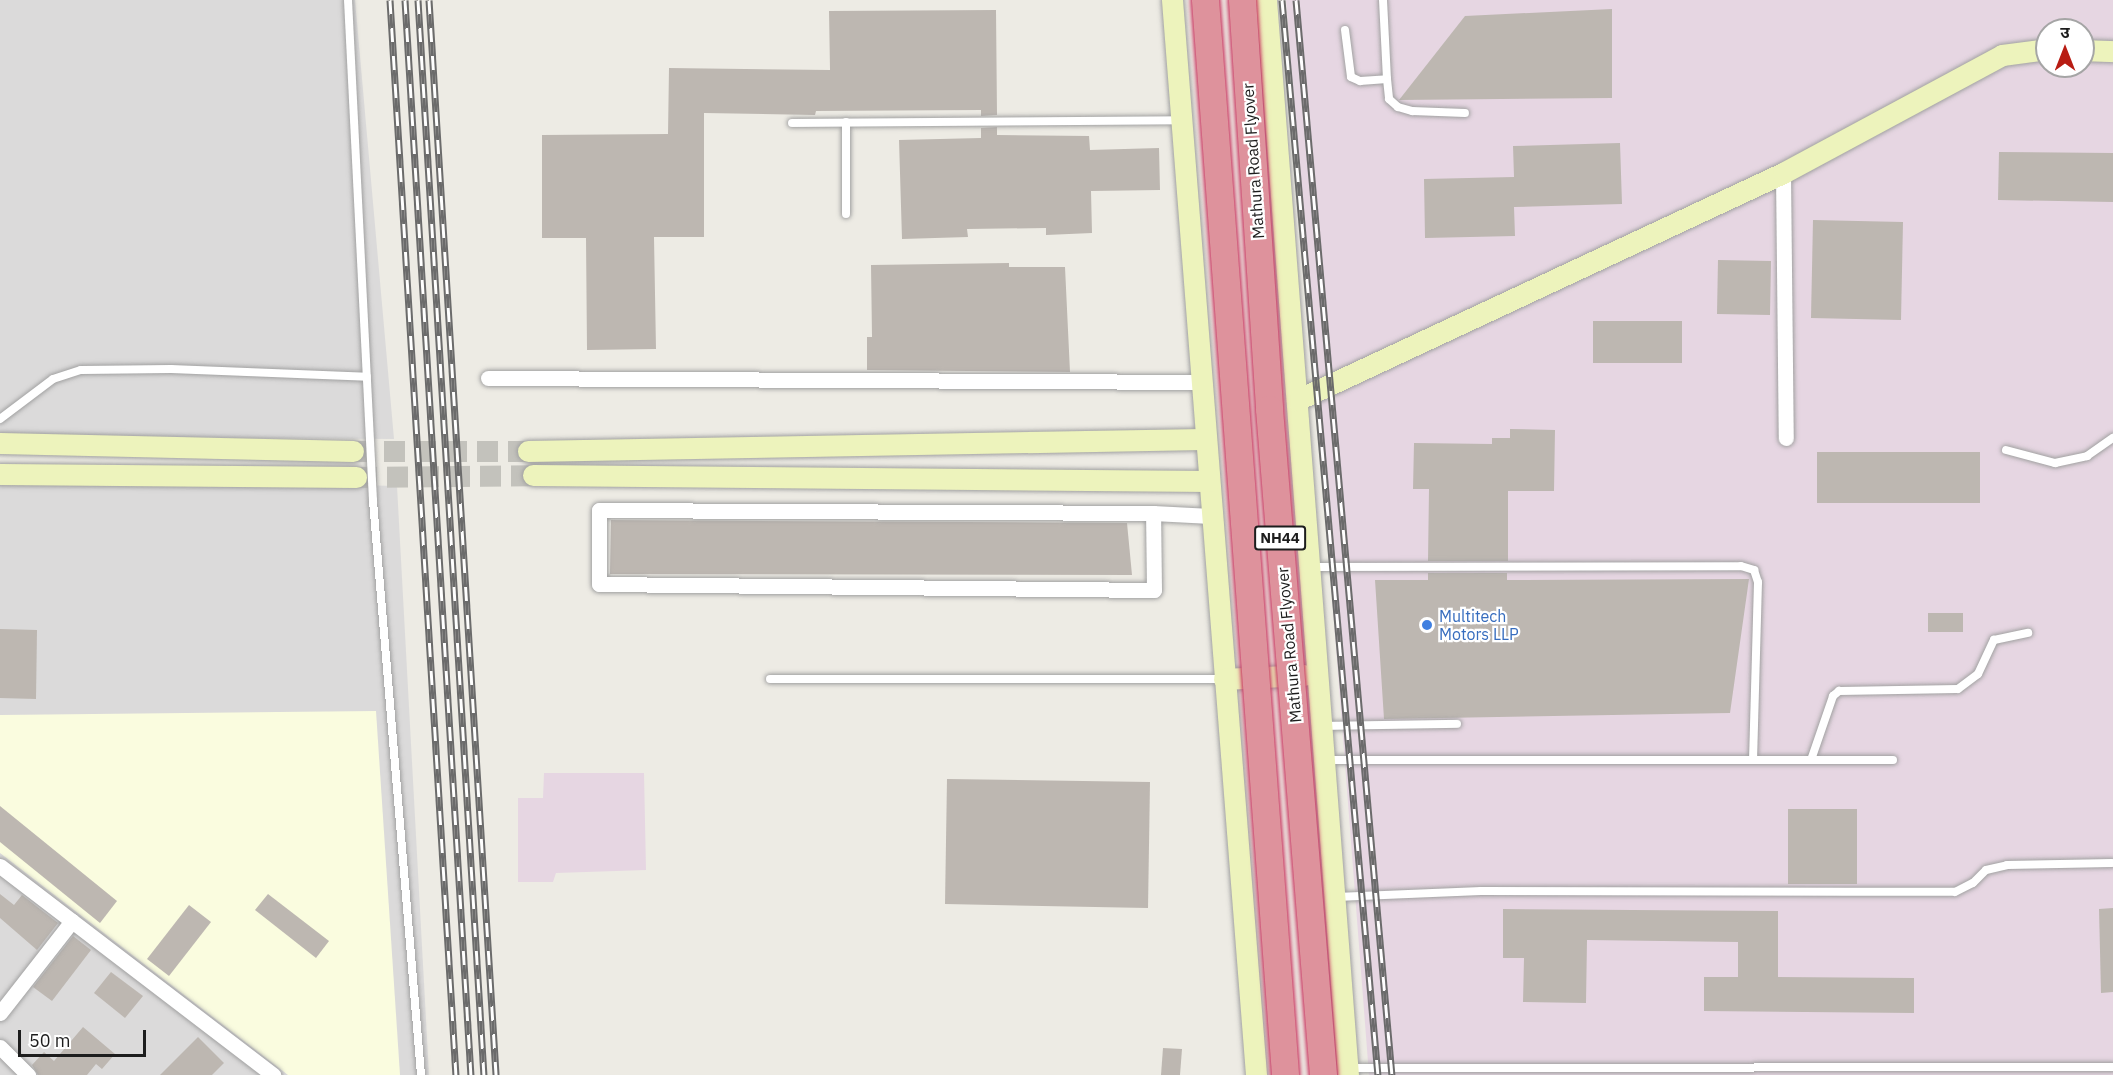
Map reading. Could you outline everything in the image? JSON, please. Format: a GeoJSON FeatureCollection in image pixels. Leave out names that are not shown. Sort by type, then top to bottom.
{"type":"FeatureCollection","features":[{"type":"Feature","properties":{"kind":"highway","name":"Mathura Road Flyover"},"geometry":{"type":"LineString","coordinates":[[1205,0],[1285,1075]]}},
{"type":"Feature","properties":{"kind":"highway","name":"Mathura Road Flyover"},"geometry":{"type":"LineString","coordinates":[[1242,0],[1269,409],[1340,1073]]}},
{"type":"Feature","properties":{"kind":"street"},"geometry":{"type":"LineString","coordinates":[[1172,0],[1204,439],[1256,1075]]}},
{"type":"Feature","properties":{"kind":"street"},"geometry":{"type":"LineString","coordinates":[[1266,0],[1335,897],[1340,1073]]}},
{"type":"Feature","properties":{"kind":"street"},"geometry":{"type":"LineString","coordinates":[[1297,400],[1783,173],[2002,55],[2035,49]]}},
{"type":"Feature","properties":{"kind":"street"},"geometry":{"type":"LineString","coordinates":[[2095,50],[2113,51]]}},
{"type":"Feature","properties":{"kind":"street"},"geometry":{"type":"LineString","coordinates":[[1783,173],[1786,438]]}},
{"type":"Feature","properties":{"kind":"street"},"geometry":{"type":"LineString","coordinates":[[488,378],[1201,382]]}},
{"type":"Feature","properties":{"kind":"street"},"geometry":{"type":"LineString","coordinates":[[528,451],[1204,439]]}},
{"type":"Feature","properties":{"kind":"street"},"geometry":{"type":"LineString","coordinates":[[0,444],[353,451]]}},
{"type":"Feature","properties":{"kind":"street"},"geometry":{"type":"LineString","coordinates":[[0,474],[356,477]]}},
{"type":"Feature","properties":{"kind":"street"},"geometry":{"type":"LineString","coordinates":[[533,475],[1209,481]]}},
{"type":"Feature","properties":{"kind":"street"},"geometry":{"type":"LineString","coordinates":[[1153,513],[1155,590],[599,584],[599,510],[1153,513],[1211,516]]}},
{"type":"Feature","properties":{"kind":"street"},"geometry":{"type":"LineString","coordinates":[[1224,679],[1318,674]]}},
{"type":"Feature","properties":{"kind":"street"},"geometry":{"type":"LineString","coordinates":[[0,866],[273,1075]]}},
{"type":"Feature","properties":{"kind":"street"},"geometry":{"type":"LineString","coordinates":[[0,1013],[72,921]]}},
{"type":"Feature","properties":{"kind":"street"},"geometry":{"type":"LineString","coordinates":[[0,1047],[28,1075]]}},
{"type":"Feature","properties":{"kind":"lane"},"geometry":{"type":"LineString","coordinates":[[348,0],[373,501],[421,1075]]}},
{"type":"Feature","properties":{"kind":"lane"},"geometry":{"type":"LineString","coordinates":[[1383,0],[1389,99],[1398,107],[1412,111],[1465,113]]}},
{"type":"Feature","properties":{"kind":"lane"},"geometry":{"type":"LineString","coordinates":[[1345,30],[1351,76],[1360,81],[1387,79]]}},
{"type":"Feature","properties":{"kind":"lane"},"geometry":{"type":"LineString","coordinates":[[792,123],[1181,120]]}},
{"type":"Feature","properties":{"kind":"lane"},"geometry":{"type":"LineString","coordinates":[[846,122],[846,214]]}},
{"type":"Feature","properties":{"kind":"lane"},"geometry":{"type":"LineString","coordinates":[[0,419],[53,379],[81,370],[171,369],[367,377]]}},
{"type":"Feature","properties":{"kind":"lane"},"geometry":{"type":"LineString","coordinates":[[2006,450],[2055,464],[2087,456],[2113,438]]}},
{"type":"Feature","properties":{"kind":"lane"},"geometry":{"type":"LineString","coordinates":[[1310,567],[1741,566],[1754,570],[1758,582],[1753,759]]}},
{"type":"Feature","properties":{"kind":"lane"},"geometry":{"type":"LineString","coordinates":[[1811,760],[1833,696],[1839,691],[1958,689],[1978,674],[1994,640],[2028,633]]}},
{"type":"Feature","properties":{"kind":"lane"},"geometry":{"type":"LineString","coordinates":[[770,679],[1224,679]]}},
{"type":"Feature","properties":{"kind":"lane"},"geometry":{"type":"LineString","coordinates":[[1322,726],[1457,724]]}},
{"type":"Feature","properties":{"kind":"lane"},"geometry":{"type":"LineString","coordinates":[[1324,760],[1893,760]]}},
{"type":"Feature","properties":{"kind":"lane"},"geometry":{"type":"LineString","coordinates":[[1335,897],[1481,891],[1955,892],[1973,883],[1986,870],[2007,865],[2112,863]]}},
{"type":"Feature","properties":{"kind":"lane"},"geometry":{"type":"LineString","coordinates":[[1340,1073],[1872,1071],[2113,1067],[2113,1074]]}},
{"type":"Feature","properties":{"kind":"shaded area"},"geometry":{"type":"Polygon","coordinates":[[[0,0],[355,0],[394,439],[0,436],[0,0]]]}},
{"type":"Feature","properties":{"kind":"shaded area"},"geometry":{"type":"Polygon","coordinates":[[[1286,0],[2113,0],[2113,1075],[1369,1075],[1286,0]]]}},
{"type":"Feature","properties":{"kind":"shaded area"},"geometry":{"type":"Polygon","coordinates":[[[0,477],[397,486],[429,1075],[0,1075],[0,477]]]}},
{"type":"Feature","properties":{"kind":"shaded area"},"geometry":{"type":"Polygon","coordinates":[[[376,711],[400,1075],[288,1075],[0,853],[0,715],[376,711]]]}},
{"type":"Feature","properties":{"kind":"shaded area"},"geometry":{"type":"Polygon","coordinates":[[[544,773],[644,773],[646,870],[556,873],[553,882],[518,882],[518,798],[543,798],[544,773]]]}},
{"type":"Feature","properties":{"kind":"building"},"geometry":{"type":"Polygon","coordinates":[[[1612,9],[1612,98],[1399,100],[1465,16],[1612,9]]]}},
{"type":"Feature","properties":{"kind":"building"},"geometry":{"type":"Polygon","coordinates":[[[996,10],[997,115],[981,116],[981,110],[816,111],[815,115],[704,113],[704,237],[654,237],[656,349],[587,350],[586,238],[542,238],[542,135],[668,134],[669,68],[830,70],[829,11],[996,10]]]}},
{"type":"Feature","properties":{"kind":"building"},"geometry":{"type":"Polygon","coordinates":[[[997,127],[997,135],[1089,136],[1090,150],[1159,148],[1160,190],[1091,191],[1092,233],[1046,235],[1046,228],[967,229],[968,237],[902,239],[899,140],[981,138],[981,128],[997,127]]]}},
{"type":"Feature","properties":{"kind":"building"},"geometry":{"type":"Polygon","coordinates":[[[1620,143],[1622,204],[1514,207],[1515,236],[1425,238],[1424,179],[1514,177],[1513,146],[1620,143]]]}},
{"type":"Feature","properties":{"kind":"building"},"geometry":{"type":"Polygon","coordinates":[[[1999,152],[2113,153],[2113,202],[1998,200],[1999,152]]]}},
{"type":"Feature","properties":{"kind":"building"},"geometry":{"type":"Polygon","coordinates":[[[1813,220],[1903,222],[1901,320],[1811,318],[1813,220]]]}},
{"type":"Feature","properties":{"kind":"building"},"geometry":{"type":"Polygon","coordinates":[[[1718,260],[1771,261],[1770,315],[1717,314],[1718,260]]]}},
{"type":"Feature","properties":{"kind":"building"},"geometry":{"type":"Polygon","coordinates":[[[1009,263],[1009,267],[1065,267],[1070,372],[867,370],[867,337],[872,337],[871,265],[1009,263]]]}},
{"type":"Feature","properties":{"kind":"building"},"geometry":{"type":"Polygon","coordinates":[[[1593,321],[1682,321],[1682,363],[1593,363],[1593,321]]]}},
{"type":"Feature","properties":{"kind":"building"},"geometry":{"type":"Polygon","coordinates":[[[1510,429],[1555,430],[1554,491],[1508,491],[1508,561],[1428,561],[1429,489],[1413,489],[1414,443],[1492,444],[1492,438],[1510,438],[1510,429]]]}},
{"type":"Feature","properties":{"kind":"building"},"geometry":{"type":"Polygon","coordinates":[[[1817,452],[1980,452],[1980,503],[1817,503],[1817,452]]]}},
{"type":"Feature","properties":{"kind":"building"},"geometry":{"type":"Polygon","coordinates":[[[611,520],[1127,523],[1132,575],[610,574],[611,520]]]}},
{"type":"Feature","properties":{"kind":"building"},"geometry":{"type":"Polygon","coordinates":[[[1428,573],[1507,573],[1507,580],[1749,579],[1730,713],[1384,719],[1375,580],[1428,580],[1428,573]]]}},
{"type":"Feature","properties":{"kind":"building"},"geometry":{"type":"Polygon","coordinates":[[[1928,613],[1963,613],[1963,632],[1928,632],[1928,613]]]}},
{"type":"Feature","properties":{"kind":"building"},"geometry":{"type":"Polygon","coordinates":[[[0,629],[37,630],[36,699],[0,698],[0,629]]]}},
{"type":"Feature","properties":{"kind":"building"},"geometry":{"type":"Polygon","coordinates":[[[947,779],[1150,782],[1148,908],[945,904],[947,779]]]}},
{"type":"Feature","properties":{"kind":"building"},"geometry":{"type":"Polygon","coordinates":[[[0,806],[117,901],[100,923],[0,842],[0,806]]]}},
{"type":"Feature","properties":{"kind":"building"},"geometry":{"type":"Polygon","coordinates":[[[1788,809],[1857,809],[1857,884],[1788,884],[1788,809]]]}},
{"type":"Feature","properties":{"kind":"building"},"geometry":{"type":"Polygon","coordinates":[[[0,894],[14,905],[22,895],[58,923],[37,950],[0,918],[0,894]]]}},
{"type":"Feature","properties":{"kind":"building"},"geometry":{"type":"Polygon","coordinates":[[[268,894],[329,941],[316,958],[255,910],[268,894]]]}},
{"type":"Feature","properties":{"kind":"building"},"geometry":{"type":"Polygon","coordinates":[[[189,905],[211,922],[169,976],[147,959],[189,905]]]}},
{"type":"Feature","properties":{"kind":"building"},"geometry":{"type":"Polygon","coordinates":[[[2113,908],[2113,992],[2101,993],[2099,909],[2113,908]]]}},
{"type":"Feature","properties":{"kind":"building"},"geometry":{"type":"Polygon","coordinates":[[[1503,909],[1778,911],[1778,977],[1914,978],[1914,1013],[1704,1011],[1704,977],[1738,977],[1738,942],[1587,940],[1586,1003],[1523,1002],[1524,958],[1503,958],[1503,909]]]}},
{"type":"Feature","properties":{"kind":"building"},"geometry":{"type":"Polygon","coordinates":[[[73,936],[91,950],[52,1001],[33,987],[73,936]]]}},
{"type":"Feature","properties":{"kind":"building"},"geometry":{"type":"Polygon","coordinates":[[[111,972],[143,996],[125,1018],[94,993],[111,972]]]}},
{"type":"Feature","properties":{"kind":"building"},"geometry":{"type":"Polygon","coordinates":[[[83,1027],[115,1054],[102,1069],[96,1064],[87,1075],[38,1075],[32,1065],[44,1052],[54,1061],[83,1027]]]}},
{"type":"Feature","properties":{"kind":"building"},"geometry":{"type":"Polygon","coordinates":[[[198,1037],[224,1063],[212,1075],[160,1075],[198,1037]]]}},
{"type":"Feature","properties":{"kind":"building"},"geometry":{"type":"Polygon","coordinates":[[[1163,1048],[1182,1049],[1180,1075],[1161,1075],[1163,1048]]]}},
{"type":"Feature","properties":{"kind":"tunnel"},"geometry":{"type":"LineString","coordinates":[[353,451],[528,451]]}},
{"type":"Feature","properties":{"kind":"tunnel"},"geometry":{"type":"LineString","coordinates":[[356,477],[533,475]]}},
{"type":"Feature","properties":{"kind":"railway"},"geometry":{"type":"LineString","coordinates":[[390,0],[456,1075]]}},
{"type":"Feature","properties":{"kind":"railway"},"geometry":{"type":"LineString","coordinates":[[405,0],[471,1075]]}},
{"type":"Feature","properties":{"kind":"railway"},"geometry":{"type":"LineString","coordinates":[[418,0],[484,1075]]}},
{"type":"Feature","properties":{"kind":"railway"},"geometry":{"type":"LineString","coordinates":[[429,0],[496,1075]]}},
{"type":"Feature","properties":{"kind":"railway"},"geometry":{"type":"LineString","coordinates":[[1282,0],[1378,1075]]}},
{"type":"Feature","properties":{"kind":"railway"},"geometry":{"type":"LineString","coordinates":[[1296,0],[1392,1075]]}},
{"type":"Feature","properties":{"kind":"place","name":"Multitech Motors LLP"},"geometry":{"type":"Point","coordinates":[1427,625]}}]}
